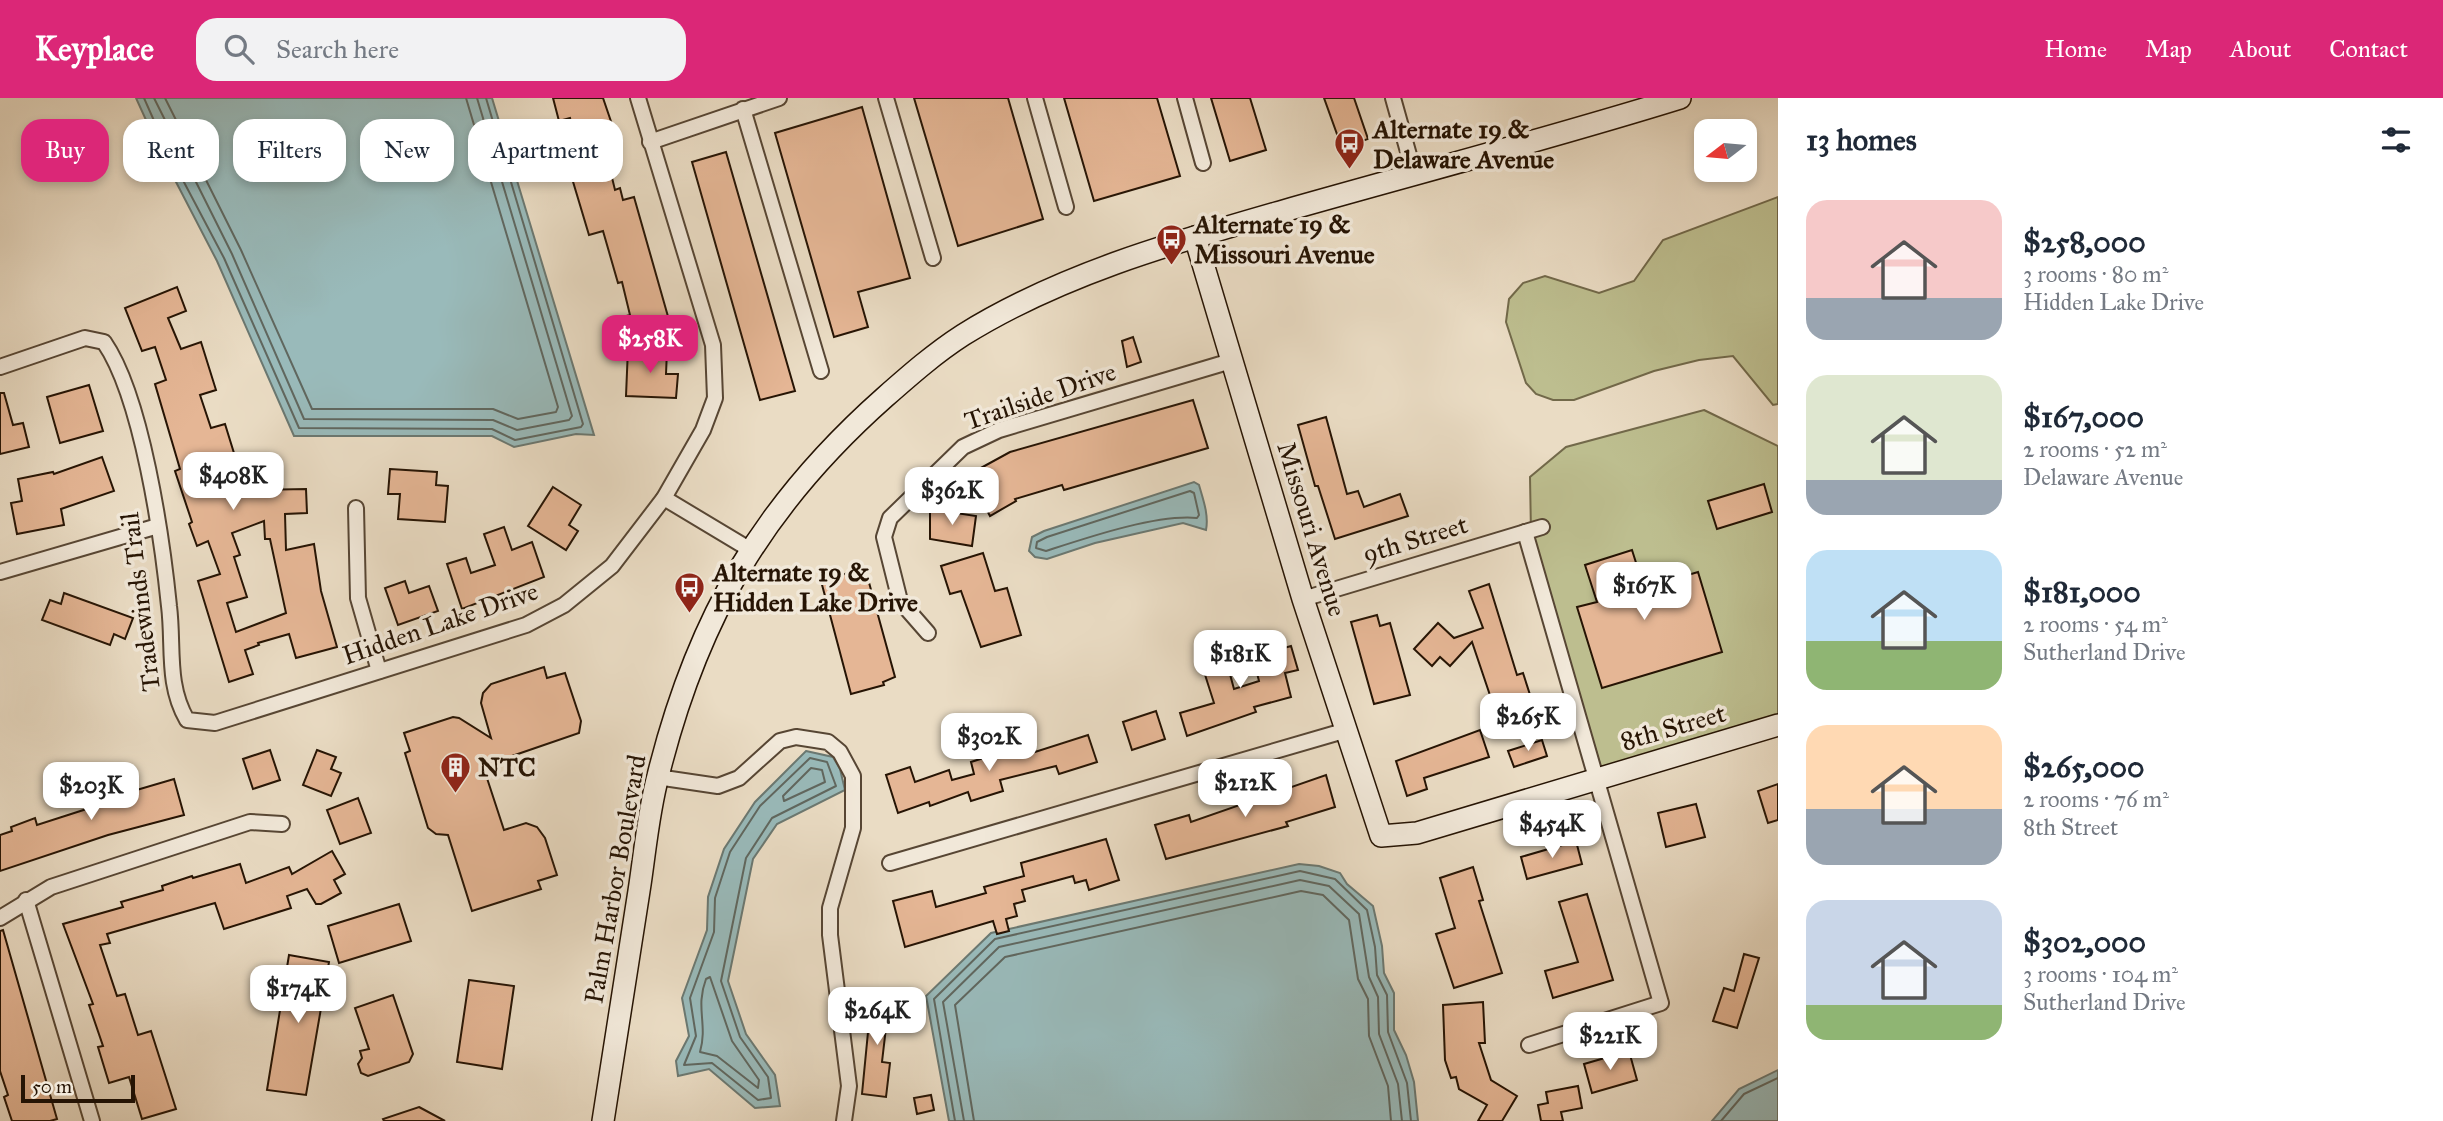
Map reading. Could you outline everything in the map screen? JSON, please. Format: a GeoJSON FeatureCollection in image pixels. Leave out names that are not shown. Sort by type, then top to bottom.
{"type":"FeatureCollection","features":[{"type":"Feature","properties":{"kind":"main road","name":"Palm Harbor Boulevard"},"geometry":{"type":"LineString","coordinates":[[603,1121],[657,777],[708,629],[749,549],[810,471],[845,432],[920,366],[962,336],[1006,311],[1081,276],[1195,237],[1632,105],[1680,98]]}},
{"type":"Feature","properties":{"kind":"main road","name":"Missouri Avenue"},"geometry":{"type":"LineString","coordinates":[[1195,237],[1303,599],[1381,836]]}},
{"type":"Feature","properties":{"kind":"main road","name":"8th Street"},"geometry":{"type":"LineString","coordinates":[[1381,836],[1417,833],[1778,725]]}},
{"type":"Feature","properties":{"kind":"street","name":"Hidden Lake Drive"},"geometry":{"type":"LineString","coordinates":[[187,720],[215,723],[526,625],[564,605],[612,566],[664,498],[703,430],[715,398],[713,345],[638,98]]}},
{"type":"Feature","properties":{"kind":"street"},"geometry":{"type":"LineString","coordinates":[[650,142],[743,108],[779,98]]}},
{"type":"Feature","properties":{"kind":"street"},"geometry":{"type":"LineString","coordinates":[[886,98],[933,258]]}},
{"type":"Feature","properties":{"kind":"street"},"geometry":{"type":"LineString","coordinates":[[1035,98],[1066,207]]}},
{"type":"Feature","properties":{"kind":"street"},"geometry":{"type":"LineString","coordinates":[[1185,98],[1203,163]]}},
{"type":"Feature","properties":{"kind":"street"},"geometry":{"type":"LineString","coordinates":[[1393,98],[1414,173]]}},
{"type":"Feature","properties":{"kind":"street"},"geometry":{"type":"LineString","coordinates":[[743,108],[821,371]]}},
{"type":"Feature","properties":{"kind":"street","name":"Tradewinds Trail"},"geometry":{"type":"LineString","coordinates":[[0,367],[85,338],[104,342],[117,361],[142,444],[158,526],[169,607],[174,699],[187,720]]}},
{"type":"Feature","properties":{"kind":"street","name":"Trailside Drive"},"geometry":{"type":"LineString","coordinates":[[928,633],[900,601],[884,537],[890,518],[962,447],[999,430],[1231,361]]}},
{"type":"Feature","properties":{"kind":"street"},"geometry":{"type":"LineString","coordinates":[[664,498],[749,549]]}},
{"type":"Feature","properties":{"kind":"street"},"geometry":{"type":"LineString","coordinates":[[356,508],[358,598],[379,671]]}},
{"type":"Feature","properties":{"kind":"street"},"geometry":{"type":"LineString","coordinates":[[0,572],[158,526]]}},
{"type":"Feature","properties":{"kind":"street","name":"9th Street"},"geometry":{"type":"LineString","coordinates":[[1303,599],[1542,527]]}},
{"type":"Feature","properties":{"kind":"street"},"geometry":{"type":"LineString","coordinates":[[1525,532],[1594,779],[1661,1003],[1529,1045]]}},
{"type":"Feature","properties":{"kind":"street"},"geometry":{"type":"LineString","coordinates":[[890,863],[1347,730]]}},
{"type":"Feature","properties":{"kind":"street"},"geometry":{"type":"LineString","coordinates":[[657,777],[718,786],[739,778],[780,741],[796,737],[828,742],[840,752],[853,776],[853,828],[830,908],[830,934],[849,1086],[844,1121]]}},
{"type":"Feature","properties":{"kind":"street"},"geometry":{"type":"LineString","coordinates":[[0,918],[51,887],[250,822],[282,824]]}},
{"type":"Feature","properties":{"kind":"street"},"geometry":{"type":"LineString","coordinates":[[26,900],[92,1121]]}},
{"type":"Feature","properties":{"kind":"green space"},"geometry":{"type":"Polygon","coordinates":[[[1778,197],[1778,404],[1773,405],[1733,356],[1699,360],[1654,371],[1574,400],[1553,400],[1536,394],[1526,383],[1506,322],[1509,299],[1523,283],[1545,276],[1599,293],[1634,281],[1663,240],[1778,197]]]}},
{"type":"Feature","properties":{"kind":"green space"},"geometry":{"type":"Polygon","coordinates":[[[1704,410],[1778,446],[1778,721],[1602,771],[1531,533],[1530,477],[1566,447],[1704,410]]]}},
{"type":"Feature","properties":{"kind":"water"},"geometry":{"type":"Polygon","coordinates":[[[136,98],[492,98],[498,119],[468,119],[468,182],[517,182],[594,435],[576,434],[514,447],[492,436],[294,436],[217,261],[176,182],[219,182],[219,119],[146,119],[136,98]]]}},
{"type":"Feature","properties":{"kind":"water"},"geometry":{"type":"Polygon","coordinates":[[[1194,482],[1199,485],[1204,501],[1206,530],[1183,523],[1095,543],[1047,559],[1035,557],[1029,551],[1032,537],[1044,531],[1194,482]]]}},
{"type":"Feature","properties":{"kind":"water"},"geometry":{"type":"Polygon","coordinates":[[[806,751],[833,757],[840,769],[845,790],[777,824],[753,859],[728,981],[746,1034],[775,1075],[780,1106],[755,1108],[709,1069],[678,1076],[676,1061],[689,1036],[682,998],[707,930],[708,897],[724,849],[755,802],[806,751]]]}},
{"type":"Feature","properties":{"kind":"water"},"geometry":{"type":"Polygon","coordinates":[[[1299,864],[1319,866],[1340,873],[1347,884],[1373,906],[1382,946],[1384,973],[1394,993],[1394,1030],[1406,1055],[1414,1082],[1418,1121],[949,1121],[926,996],[991,933],[1299,864]]]}},
{"type":"Feature","properties":{"kind":"water"},"geometry":{"type":"Polygon","coordinates":[[[1778,1070],[1778,1121],[1712,1121],[1739,1089],[1778,1070]]]}},
{"type":"Feature","properties":{"kind":"building"},"geometry":{"type":"Polygon","coordinates":[[[553,98],[603,98],[610,119],[570,118],[558,119],[553,98]]]}},
{"type":"Feature","properties":{"kind":"building"},"geometry":{"type":"Polygon","coordinates":[[[914,98],[1008,98],[1043,219],[958,246],[914,98]]]}},
{"type":"Feature","properties":{"kind":"building"},"geometry":{"type":"Polygon","coordinates":[[[1064,98],[1157,98],[1180,176],[1094,201],[1064,98]]]}},
{"type":"Feature","properties":{"kind":"building"},"geometry":{"type":"Polygon","coordinates":[[[1211,98],[1250,98],[1266,150],[1230,161],[1211,98]]]}},
{"type":"Feature","properties":{"kind":"building"},"geometry":{"type":"Polygon","coordinates":[[[1324,98],[1354,98],[1368,139],[1342,148],[1324,98]]]}},
{"type":"Feature","properties":{"kind":"building"},"geometry":{"type":"Polygon","coordinates":[[[862,107],[910,278],[858,292],[868,327],[834,337],[775,133],[862,107]]]}},
{"type":"Feature","properties":{"kind":"building"},"geometry":{"type":"Polygon","coordinates":[[[726,152],[795,391],[760,400],[692,162],[726,152]]]}},
{"type":"Feature","properties":{"kind":"building"},"geometry":{"type":"Polygon","coordinates":[[[573,182],[613,182],[615,190],[620,188],[623,200],[634,197],[671,327],[624,339],[619,318],[630,315],[622,282],[618,283],[603,231],[589,235],[573,182]]]}},
{"type":"Feature","properties":{"kind":"building"},"geometry":{"type":"Polygon","coordinates":[[[177,287],[186,311],[168,318],[181,349],[201,342],[216,390],[200,395],[211,428],[225,424],[238,466],[245,464],[253,490],[306,489],[307,513],[285,514],[286,550],[314,544],[321,591],[337,647],[296,658],[289,634],[258,643],[259,645],[245,650],[253,674],[229,682],[198,581],[220,574],[208,541],[197,546],[189,524],[192,522],[175,471],[180,469],[155,384],[166,380],[155,347],[142,351],[125,308],[177,287]],[[264,521],[232,533],[240,555],[234,557],[247,597],[227,603],[236,632],[286,613],[270,539],[265,539],[264,521]]]}},
{"type":"Feature","properties":{"kind":"building"},"geometry":{"type":"Polygon","coordinates":[[[1133,337],[1141,362],[1127,367],[1122,341],[1133,337]]]}},
{"type":"Feature","properties":{"kind":"building"},"geometry":{"type":"Polygon","coordinates":[[[628,348],[667,350],[666,374],[678,374],[676,398],[626,396],[628,348]]]}},
{"type":"Feature","properties":{"kind":"building"},"geometry":{"type":"Polygon","coordinates":[[[89,385],[103,431],[60,443],[47,397],[89,385]]]}},
{"type":"Feature","properties":{"kind":"building"},"geometry":{"type":"Polygon","coordinates":[[[0,393],[4,393],[13,425],[23,423],[29,447],[0,454],[0,393]]]}},
{"type":"Feature","properties":{"kind":"building"},"geometry":{"type":"Polygon","coordinates":[[[1193,400],[1208,448],[1064,490],[1062,485],[1015,499],[1016,501],[990,516],[968,475],[1010,452],[1193,400]]]}},
{"type":"Feature","properties":{"kind":"building"},"geometry":{"type":"Polygon","coordinates":[[[1326,417],[1347,494],[1358,491],[1364,507],[1400,494],[1408,516],[1335,539],[1318,486],[1315,486],[1298,425],[1326,417]]]}},
{"type":"Feature","properties":{"kind":"building"},"geometry":{"type":"Polygon","coordinates":[[[102,457],[114,491],[61,509],[64,525],[17,534],[11,503],[22,501],[18,479],[53,472],[54,474],[102,457]]]}},
{"type":"Feature","properties":{"kind":"building"},"geometry":{"type":"Polygon","coordinates":[[[390,469],[437,472],[436,485],[448,486],[445,522],[398,519],[400,494],[388,494],[390,469]]]}},
{"type":"Feature","properties":{"kind":"building"},"geometry":{"type":"Polygon","coordinates":[[[1764,484],[1772,512],[1717,529],[1708,501],[1764,484]]]}},
{"type":"Feature","properties":{"kind":"building"},"geometry":{"type":"Polygon","coordinates":[[[553,487],[581,505],[569,525],[578,531],[566,550],[528,526],[553,487]]]}},
{"type":"Feature","properties":{"kind":"building"},"geometry":{"type":"Polygon","coordinates":[[[930,509],[976,516],[972,546],[930,539],[930,509]]]}},
{"type":"Feature","properties":{"kind":"building"},"geometry":{"type":"Polygon","coordinates":[[[504,527],[512,550],[532,542],[544,577],[462,609],[447,564],[466,558],[471,573],[495,565],[484,534],[504,527]]]}},
{"type":"Feature","properties":{"kind":"building"},"geometry":{"type":"Polygon","coordinates":[[[1632,550],[1644,588],[1698,572],[1722,652],[1602,688],[1577,607],[1597,602],[1585,565],[1632,550]]]}},
{"type":"Feature","properties":{"kind":"building"},"geometry":{"type":"Polygon","coordinates":[[[983,553],[995,591],[1007,588],[1021,635],[981,647],[961,591],[950,594],[941,566],[983,553]]]}},
{"type":"Feature","properties":{"kind":"building"},"geometry":{"type":"Polygon","coordinates":[[[865,568],[895,677],[883,682],[884,685],[851,694],[821,581],[865,568]]]}},
{"type":"Feature","properties":{"kind":"building"},"geometry":{"type":"Polygon","coordinates":[[[405,581],[409,593],[429,586],[438,611],[398,625],[385,588],[405,581]]]}},
{"type":"Feature","properties":{"kind":"building"},"geometry":{"type":"Polygon","coordinates":[[[1489,584],[1517,675],[1523,673],[1532,701],[1496,713],[1472,642],[1450,666],[1440,657],[1432,666],[1414,649],[1438,623],[1454,638],[1483,628],[1469,591],[1489,584]]]}},
{"type":"Feature","properties":{"kind":"building"},"geometry":{"type":"Polygon","coordinates":[[[64,593],[133,618],[125,639],[114,634],[110,645],[42,620],[50,600],[61,604],[64,593]]]}},
{"type":"Feature","properties":{"kind":"building"},"geometry":{"type":"Polygon","coordinates":[[[1377,615],[1380,626],[1390,623],[1410,695],[1374,704],[1351,622],[1377,615]]]}},
{"type":"Feature","properties":{"kind":"building"},"geometry":{"type":"Polygon","coordinates":[[[1291,646],[1298,670],[1285,673],[1291,697],[1254,707],[1256,712],[1187,736],[1180,713],[1214,703],[1200,659],[1224,652],[1234,689],[1259,681],[1253,657],[1291,646]]]}},
{"type":"Feature","properties":{"kind":"building","name":"NTC"},"geometry":{"type":"Polygon","coordinates":[[[544,667],[547,678],[565,673],[581,721],[579,733],[483,766],[504,830],[526,823],[537,827],[545,838],[557,875],[538,881],[541,889],[472,911],[448,835],[436,834],[428,828],[405,753],[410,751],[404,733],[453,717],[491,738],[481,703],[483,693],[491,684],[544,667]]]}},
{"type":"Feature","properties":{"kind":"building"},"geometry":{"type":"Polygon","coordinates":[[[1156,711],[1165,739],[1132,750],[1123,722],[1156,711]]]}},
{"type":"Feature","properties":{"kind":"building"},"geometry":{"type":"Polygon","coordinates":[[[1480,730],[1489,757],[1424,778],[1427,789],[1407,796],[1396,761],[1480,730]]]}},
{"type":"Feature","properties":{"kind":"building"},"geometry":{"type":"Polygon","coordinates":[[[1088,735],[1097,762],[1059,774],[1056,766],[1000,780],[1003,791],[971,801],[968,792],[930,806],[929,802],[898,813],[886,775],[910,767],[915,782],[949,770],[952,780],[974,774],[971,762],[1002,752],[1001,749],[1032,741],[1035,752],[1088,735]]]}},
{"type":"Feature","properties":{"kind":"building"},"geometry":{"type":"Polygon","coordinates":[[[1542,740],[1547,756],[1514,767],[1508,751],[1542,740]]]}},
{"type":"Feature","properties":{"kind":"building"},"geometry":{"type":"Polygon","coordinates":[[[270,750],[280,780],[253,789],[243,759],[270,750]]]}},
{"type":"Feature","properties":{"kind":"building"},"geometry":{"type":"Polygon","coordinates":[[[317,750],[336,757],[331,769],[341,773],[331,796],[303,785],[317,750]]]}},
{"type":"Feature","properties":{"kind":"building"},"geometry":{"type":"Polygon","coordinates":[[[1326,775],[1335,807],[1286,822],[1288,826],[1166,859],[1155,825],[1189,815],[1191,822],[1326,775]]]}},
{"type":"Feature","properties":{"kind":"building"},"geometry":{"type":"Polygon","coordinates":[[[174,779],[184,815],[108,835],[0,871],[0,835],[12,831],[11,827],[35,818],[37,825],[99,805],[95,789],[119,782],[123,794],[174,779]]]}},
{"type":"Feature","properties":{"kind":"building"},"geometry":{"type":"Polygon","coordinates":[[[1778,784],[1778,820],[1768,823],[1758,791],[1778,784]]]}},
{"type":"Feature","properties":{"kind":"building"},"geometry":{"type":"Polygon","coordinates":[[[358,798],[371,833],[340,844],[327,810],[358,798]]]}},
{"type":"Feature","properties":{"kind":"building"},"geometry":{"type":"Polygon","coordinates":[[[1696,804],[1705,837],[1666,847],[1658,813],[1696,804]]]}},
{"type":"Feature","properties":{"kind":"building"},"geometry":{"type":"Polygon","coordinates":[[[1106,839],[1119,880],[1089,890],[1086,880],[1075,883],[1073,876],[1022,890],[1025,901],[1014,904],[1017,916],[1006,919],[1009,931],[997,934],[993,921],[905,947],[893,901],[932,891],[936,907],[986,893],[984,887],[1024,876],[1021,863],[1106,839]]]}},
{"type":"Feature","properties":{"kind":"building"},"geometry":{"type":"Polygon","coordinates":[[[1576,841],[1582,864],[1527,879],[1521,857],[1576,841]]]}},
{"type":"Feature","properties":{"kind":"building"},"geometry":{"type":"Polygon","coordinates":[[[332,851],[345,874],[334,880],[341,893],[321,904],[316,904],[307,889],[287,896],[291,908],[224,929],[215,903],[107,934],[110,943],[100,945],[117,996],[125,994],[138,1035],[151,1031],[176,1109],[142,1119],[129,1077],[109,1083],[98,1047],[103,1046],[89,1005],[93,1004],[63,924],[123,907],[121,902],[163,890],[162,886],[192,876],[193,878],[240,864],[246,883],[289,867],[292,874],[332,851]]]}},
{"type":"Feature","properties":{"kind":"building"},"geometry":{"type":"Polygon","coordinates":[[[1473,867],[1483,900],[1479,901],[1502,973],[1454,988],[1436,934],[1455,928],[1440,878],[1473,867]]]}},
{"type":"Feature","properties":{"kind":"building"},"geometry":{"type":"Polygon","coordinates":[[[1587,894],[1613,980],[1553,998],[1545,971],[1578,962],[1559,902],[1587,894]]]}},
{"type":"Feature","properties":{"kind":"building"},"geometry":{"type":"Polygon","coordinates":[[[399,904],[411,941],[339,963],[328,926],[399,904]]]}},
{"type":"Feature","properties":{"kind":"building"},"geometry":{"type":"Polygon","coordinates":[[[3,930],[57,1119],[50,1121],[12,1121],[4,1097],[8,1095],[0,1071],[0,931],[3,930]]]}},
{"type":"Feature","properties":{"kind":"building"},"geometry":{"type":"Polygon","coordinates":[[[1744,954],[1759,958],[1737,1028],[1713,1021],[1724,988],[1734,991],[1744,954]]]}},
{"type":"Feature","properties":{"kind":"building"},"geometry":{"type":"Polygon","coordinates":[[[289,955],[329,962],[306,1095],[267,1090],[289,955]]]}},
{"type":"Feature","properties":{"kind":"building"},"geometry":{"type":"Polygon","coordinates":[[[469,980],[514,986],[502,1069],[457,1062],[469,980]]]}},
{"type":"Feature","properties":{"kind":"building"},"geometry":{"type":"Polygon","coordinates":[[[872,991],[890,993],[882,1062],[890,1063],[886,1097],[862,1094],[872,991]]]}},
{"type":"Feature","properties":{"kind":"building"},"geometry":{"type":"Polygon","coordinates":[[[393,995],[413,1054],[409,1062],[368,1076],[361,1073],[358,1064],[362,1058],[360,1051],[369,1049],[355,1008],[393,995]]]}},
{"type":"Feature","properties":{"kind":"building"},"geometry":{"type":"Polygon","coordinates":[[[1483,1002],[1485,1043],[1479,1043],[1491,1080],[1517,1096],[1502,1121],[1478,1121],[1487,1105],[1459,1089],[1456,1077],[1451,1078],[1445,1060],[1443,1005],[1483,1002]]]}},
{"type":"Feature","properties":{"kind":"building"},"geometry":{"type":"Polygon","coordinates":[[[1629,1051],[1637,1080],[1592,1093],[1584,1064],[1629,1051]]]}},
{"type":"Feature","properties":{"kind":"building"},"geometry":{"type":"Polygon","coordinates":[[[1578,1086],[1582,1108],[1561,1112],[1563,1121],[1541,1121],[1538,1105],[1548,1103],[1546,1092],[1578,1086]]]}},
{"type":"Feature","properties":{"kind":"building"},"geometry":{"type":"Polygon","coordinates":[[[931,1095],[934,1110],[917,1114],[914,1098],[931,1095]]]}},
{"type":"Feature","properties":{"kind":"building"},"geometry":{"type":"Polygon","coordinates":[[[419,1107],[445,1121],[383,1119],[419,1107]]]}},
{"type":"Feature","properties":{"kind":"place","name":"Alternate 19 & Delaware Avenue"},"geometry":{"type":"Point","coordinates":[1350,171]}},
{"type":"Feature","properties":{"kind":"place","name":"Alternate 19 & Missouri Avenue"},"geometry":{"type":"Point","coordinates":[1171,266]}},
{"type":"Feature","properties":{"kind":"place","name":"Alternate 19 & Hidden Lake Drive"},"geometry":{"type":"Point","coordinates":[690,614]}},
{"type":"Feature","properties":{"kind":"place","name":"NTC"},"geometry":{"type":"Point","coordinates":[455,794]}}]}
